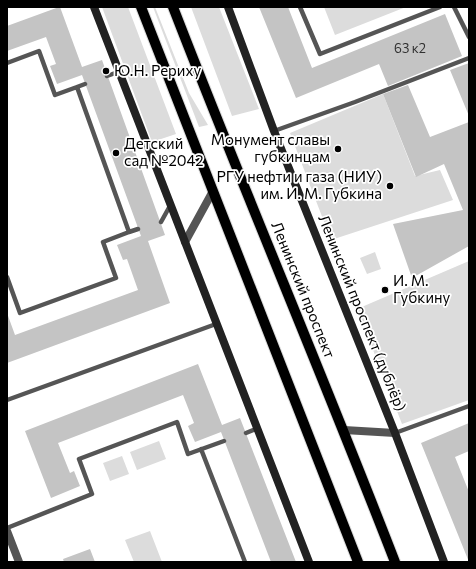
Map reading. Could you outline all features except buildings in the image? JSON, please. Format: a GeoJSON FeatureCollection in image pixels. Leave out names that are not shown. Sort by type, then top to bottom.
{"type":"FeatureCollection","features":[{"type":"Feature","properties":{"kind":"main road"},"geometry":{"type":"LineString","coordinates":[[141,7],[358,562]]}},
{"type":"Feature","properties":{"kind":"main road","name":"Ленинский проспект"},"geometry":{"type":"LineString","coordinates":[[173,7],[222,132],[344,430],[395,562]]}},
{"type":"Feature","properties":{"kind":"street"},"geometry":{"type":"LineString","coordinates":[[94,7],[309,562]]}},
{"type":"Feature","properties":{"kind":"street","name":"Ленинский проспект (дублёр)"},"geometry":{"type":"LineString","coordinates":[[228,7],[274,131],[395,433],[444,562]]}},
{"type":"Feature","properties":{"kind":"street"},"geometry":{"type":"LineString","coordinates":[[185,242],[213,191]]}},
{"type":"Feature","properties":{"kind":"street"},"geometry":{"type":"LineString","coordinates":[[344,430],[395,433]]}},
{"type":"Feature","properties":{"kind":"street"},"geometry":{"type":"LineString","coordinates":[[7,530],[19,562]]}},
{"type":"Feature","properties":{"kind":"lane"},"geometry":{"type":"LineString","coordinates":[[300,7],[320,54],[440,7]]}},
{"type":"Feature","properties":{"kind":"lane"},"geometry":{"type":"LineString","coordinates":[[454,7],[469,37]]}},
{"type":"Feature","properties":{"kind":"lane"},"geometry":{"type":"LineString","coordinates":[[7,63],[39,51],[55,95],[85,84]]}},
{"type":"Feature","properties":{"kind":"lane"},"geometry":{"type":"LineString","coordinates":[[274,131],[355,102],[469,58]]}},
{"type":"Feature","properties":{"kind":"lane"},"geometry":{"type":"LineString","coordinates":[[107,76],[118,72]]}},
{"type":"Feature","properties":{"kind":"lane"},"geometry":{"type":"LineString","coordinates":[[77,87],[129,232]]}},
{"type":"Feature","properties":{"kind":"lane"},"geometry":{"type":"LineString","coordinates":[[160,222],[171,204]]}},
{"type":"Feature","properties":{"kind":"lane"},"geometry":{"type":"LineString","coordinates":[[7,277],[20,313],[116,278],[103,242],[138,230]]}},
{"type":"Feature","properties":{"kind":"lane"},"geometry":{"type":"LineString","coordinates":[[7,400],[216,324]]}},
{"type":"Feature","properties":{"kind":"lane"},"geometry":{"type":"LineString","coordinates":[[395,433],[469,406]]}},
{"type":"Feature","properties":{"kind":"lane"},"geometry":{"type":"LineString","coordinates":[[7,530],[92,494],[79,459],[177,422],[188,454],[224,441]]}},
{"type":"Feature","properties":{"kind":"lane"},"geometry":{"type":"LineString","coordinates":[[246,433],[258,428]]}},
{"type":"Feature","properties":{"kind":"lane"},"geometry":{"type":"LineString","coordinates":[[201,449],[245,562]]}},
{"type":"Feature","properties":{"kind":"shaded area"},"geometry":{"type":"Polygon","coordinates":[[[102,7],[128,7],[176,134],[152,142],[102,7]]]}},
{"type":"Feature","properties":{"kind":"shaded area"},"geometry":{"type":"Polygon","coordinates":[[[153,7],[155,7],[189,93],[208,125],[199,127],[153,7]]]}},
{"type":"Feature","properties":{"kind":"shaded area"},"geometry":{"type":"Polygon","coordinates":[[[191,7],[219,7],[259,109],[232,116],[191,7]]]}},
{"type":"Feature","properties":{"kind":"shaded area"},"geometry":{"type":"Polygon","coordinates":[[[324,7],[406,7],[335,35],[324,7]]]}},
{"type":"Feature","properties":{"kind":"shaded area"},"geometry":{"type":"Polygon","coordinates":[[[383,94],[415,176],[440,170],[453,200],[331,240],[290,133],[383,94]]]}},
{"type":"Feature","properties":{"kind":"shaded area"},"geometry":{"type":"Polygon","coordinates":[[[375,252],[381,269],[367,274],[360,258],[375,252]]]}},
{"type":"Feature","properties":{"kind":"shaded area"},"geometry":{"type":"Polygon","coordinates":[[[469,261],[469,400],[402,424],[357,309],[469,261]]]}},
{"type":"Feature","properties":{"kind":"shaded area"},"geometry":{"type":"Polygon","coordinates":[[[159,441],[166,459],[137,470],[130,452],[159,441]]]}},
{"type":"Feature","properties":{"kind":"shaded area"},"geometry":{"type":"Polygon","coordinates":[[[122,456],[129,474],[110,481],[103,463],[122,456]]]}},
{"type":"Feature","properties":{"kind":"shaded area"},"geometry":{"type":"Polygon","coordinates":[[[150,531],[162,562],[134,562],[125,540],[150,531]]]}},
{"type":"Feature","properties":{"kind":"place","name":"Ю.Н. Рериху"},"geometry":{"type":"Point","coordinates":[106,71]}},
{"type":"Feature","properties":{"kind":"place","name":"Монумент славы губкинцам"},"geometry":{"type":"Point","coordinates":[338,149]}},
{"type":"Feature","properties":{"kind":"place","name":"Детский сад №2042"},"geometry":{"type":"Point","coordinates":[116,153]}},
{"type":"Feature","properties":{"kind":"place","name":"РГУ нефти и газа (НИУ) им. И. М. Губкина"},"geometry":{"type":"Point","coordinates":[390,186]}},
{"type":"Feature","properties":{"kind":"place","name":"И. М. Губкину"},"geometry":{"type":"Point","coordinates":[385,290]}}]}
